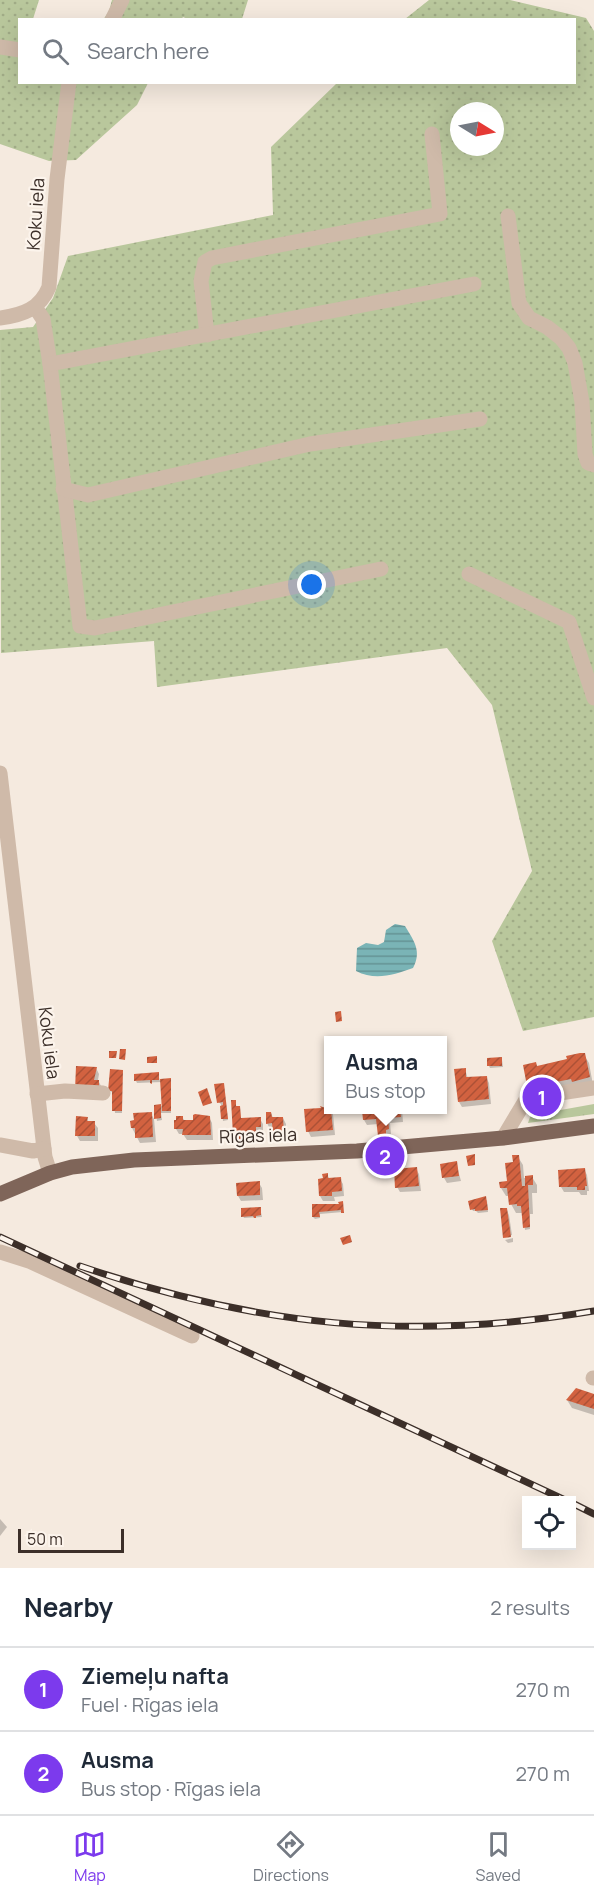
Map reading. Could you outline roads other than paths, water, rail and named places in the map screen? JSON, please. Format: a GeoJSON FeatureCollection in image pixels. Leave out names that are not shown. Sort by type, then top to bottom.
{"type":"FeatureCollection","features":[{"type":"Feature","properties":{"kind":"main road","name":"Rīgas iela"},"geometry":{"type":"LineString","coordinates":[[0,1194],[50,1173],[72,1167],[134,1160],[357,1151],[503,1138],[594,1126]]}},
{"type":"Feature","properties":{"kind":"street"},"geometry":{"type":"LineString","coordinates":[[113,18],[122,0]]}},
{"type":"Feature","properties":{"kind":"street"},"geometry":{"type":"LineString","coordinates":[[0,47],[18,50]]}},
{"type":"Feature","properties":{"kind":"street","name":"Koku iela"},"geometry":{"type":"LineString","coordinates":[[35,307],[44,298],[51,275],[57,179],[69,84]]}},
{"type":"Feature","properties":{"kind":"street"},"geometry":{"type":"LineString","coordinates":[[207,335],[201,280],[205,262],[212,258],[440,214],[432,134]]}},
{"type":"Feature","properties":{"kind":"street"},"geometry":{"type":"LineString","coordinates":[[508,216],[519,303],[529,318],[547,327],[569,348],[582,402],[585,454],[588,462],[594,465]]}},
{"type":"Feature","properties":{"kind":"street"},"geometry":{"type":"LineString","coordinates":[[50,364],[474,284]]}},
{"type":"Feature","properties":{"kind":"street"},"geometry":{"type":"LineString","coordinates":[[0,318],[17,316],[35,307],[43,319],[80,626],[95,628],[381,569]]}},
{"type":"Feature","properties":{"kind":"street"},"geometry":{"type":"LineString","coordinates":[[63,489],[88,495],[310,444],[480,419]]}},
{"type":"Feature","properties":{"kind":"street"},"geometry":{"type":"LineString","coordinates":[[470,573],[569,622],[594,698]]}},
{"type":"Feature","properties":{"kind":"street","name":"Koku iela"},"geometry":{"type":"LineString","coordinates":[[0,773],[37,1094],[44,1149],[50,1173]]}},
{"type":"Feature","properties":{"kind":"street"},"geometry":{"type":"LineString","coordinates":[[503,1138],[527,1098],[594,1088]]}},
{"type":"Feature","properties":{"kind":"street"},"geometry":{"type":"LineString","coordinates":[[37,1094],[65,1091],[104,1093]]}},
{"type":"Feature","properties":{"kind":"street"},"geometry":{"type":"LineString","coordinates":[[0,1145],[33,1151],[44,1149]]}},
{"type":"Feature","properties":{"kind":"street"},"geometry":{"type":"LineString","coordinates":[[0,1252],[29,1261],[192,1336]]}},
{"type":"Feature","properties":{"kind":"water"},"geometry":{"type":"Polygon","coordinates":[[[395,924],[405,926],[414,941],[417,956],[413,968],[392,975],[377,976],[356,971],[357,948],[366,943],[378,945],[384,942],[386,930],[395,924]]]}},
{"type":"Feature","properties":{"kind":"railway"},"geometry":{"type":"LineString","coordinates":[[0,1237],[556,1496]]}},
{"type":"Feature","properties":{"kind":"railway"},"geometry":{"type":"LineString","coordinates":[[80,1266],[209,1303],[271,1315],[334,1323],[397,1326],[461,1325],[526,1320],[594,1311]]}},
{"type":"Feature","properties":{"kind":"railway"},"geometry":{"type":"LineString","coordinates":[[576,1505],[594,1514]]}},
{"type":"Feature","properties":{"kind":"place","name":"Ziemeļu nafta"},"geometry":{"type":"Point","coordinates":[542,1097]}},
{"type":"Feature","properties":{"kind":"place","name":"Ausma"},"geometry":{"type":"Point","coordinates":[385,1156]}}]}
